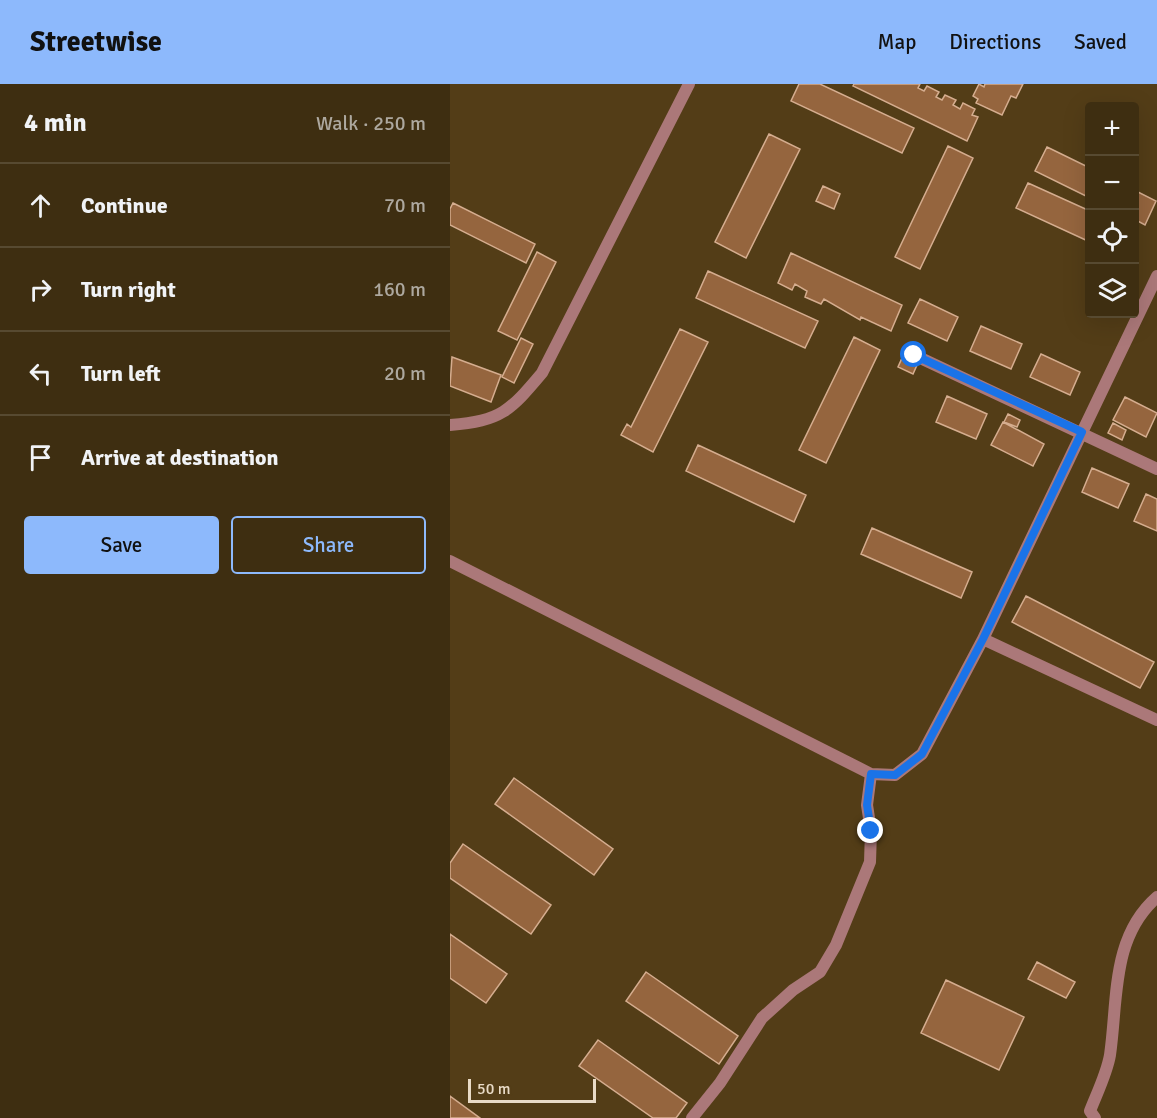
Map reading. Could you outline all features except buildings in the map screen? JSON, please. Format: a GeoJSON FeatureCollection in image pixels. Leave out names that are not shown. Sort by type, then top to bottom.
{"type":"FeatureCollection","features":[{"type":"Feature","properties":{"kind":"street"},"geometry":{"type":"LineString","coordinates":[[450,425],[480,423],[514,406],[542,373],[688,84]]}},
{"type":"Feature","properties":{"kind":"street"},"geometry":{"type":"LineString","coordinates":[[450,561],[871,774],[895,775],[922,754],[983,639],[1157,276]]}},
{"type":"Feature","properties":{"kind":"street"},"geometry":{"type":"LineString","coordinates":[[914,355],[1157,469]]}},
{"type":"Feature","properties":{"kind":"street"},"geometry":{"type":"LineString","coordinates":[[983,639],[1157,720]]}},
{"type":"Feature","properties":{"kind":"street"},"geometry":{"type":"LineString","coordinates":[[692,1118],[720,1083],[762,1018],[793,990],[820,972],[836,945],[870,862],[871,831],[867,805],[871,774]]}},
{"type":"Feature","properties":{"kind":"street"},"geometry":{"type":"LineString","coordinates":[[1095,1118],[1090,1111],[1110,1058],[1117,978],[1127,935],[1143,909],[1157,897]]}},
{"type":"Feature","properties":{"kind":"route"},"geometry":{"type":"LineString","coordinates":[[871,831],[867,805],[871,774],[895,775],[922,754],[983,639],[1082,432],[914,355]]}}]}
